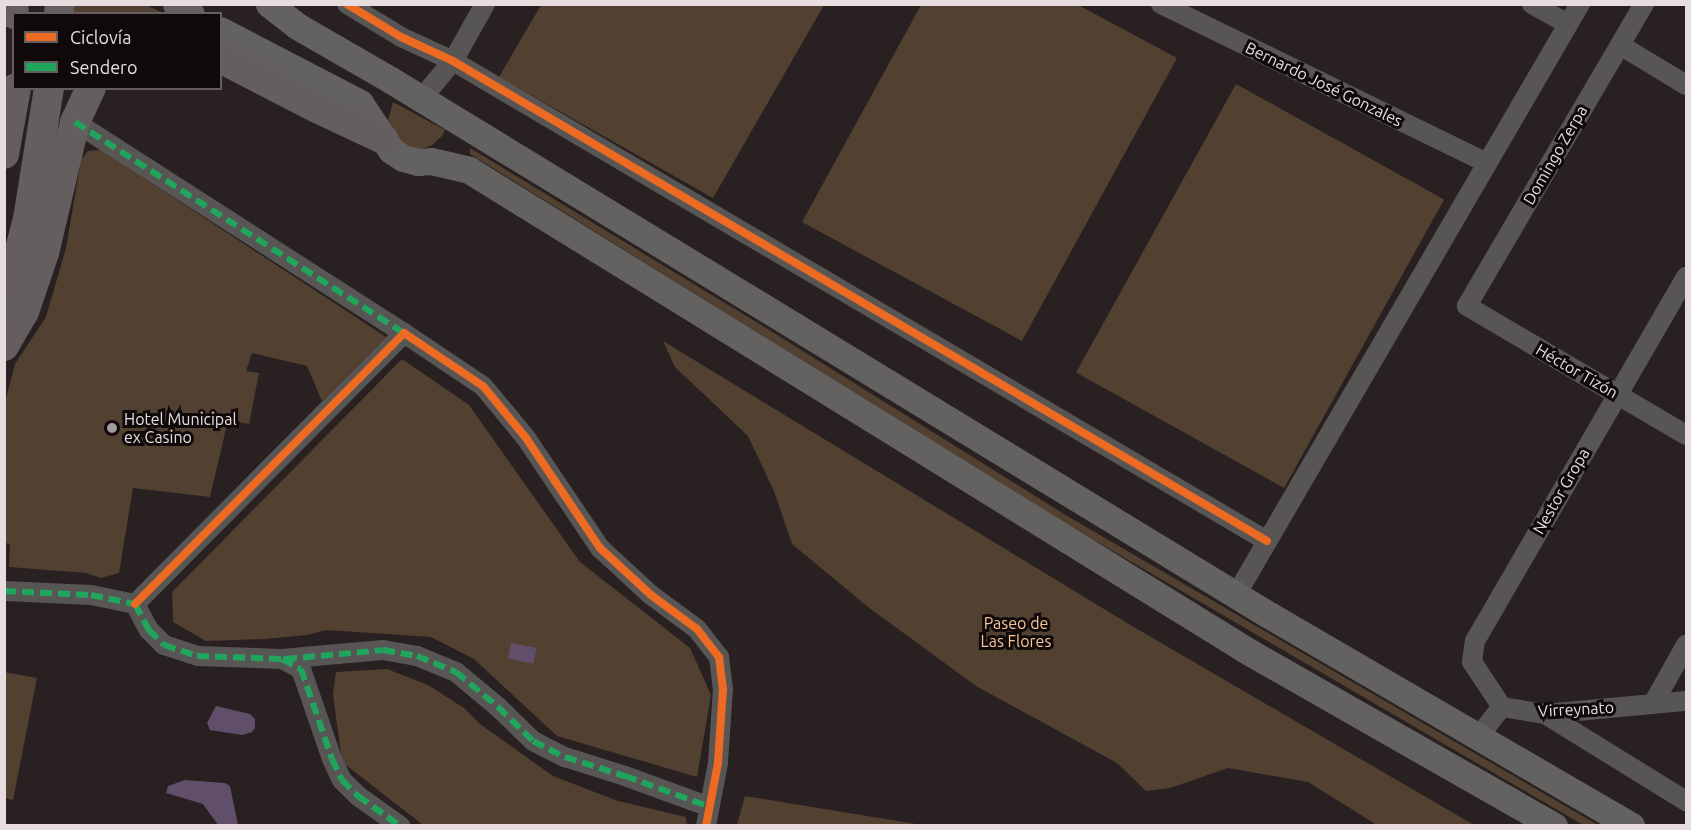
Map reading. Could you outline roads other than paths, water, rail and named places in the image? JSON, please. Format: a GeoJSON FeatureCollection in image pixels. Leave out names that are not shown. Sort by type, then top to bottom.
{"type":"FeatureCollection","features":[{"type":"Feature","properties":{"kind":"main road"},"geometry":{"type":"LineString","coordinates":[[269,4],[297,26],[464,124],[1236,595],[1631,825]]}},
{"type":"Feature","properties":{"kind":"main road"},"geometry":{"type":"LineString","coordinates":[[222,31],[360,103],[391,150],[403,158],[418,162],[431,161],[469,170],[1240,646],[1554,825]]}},
{"type":"Feature","properties":{"kind":"main road"},"geometry":{"type":"LineString","coordinates":[[222,59],[319,109],[380,132]]}},
{"type":"Feature","properties":{"kind":"main road"},"geometry":{"type":"LineString","coordinates":[[380,132],[378,100],[389,79]]}},
{"type":"Feature","properties":{"kind":"main road"},"geometry":{"type":"LineString","coordinates":[[4,154],[16,90]]}},
{"type":"Feature","properties":{"kind":"main road"},"geometry":{"type":"LineString","coordinates":[[4,311],[27,219],[49,90]]}},
{"type":"Feature","properties":{"kind":"main road"},"geometry":{"type":"LineString","coordinates":[[4,345],[24,312],[44,253],[75,122],[90,90]]}},
{"type":"Feature","properties":{"kind":"main road"},"geometry":{"type":"LineString","coordinates":[[431,161],[445,154],[456,143],[464,124]]}},
{"type":"Feature","properties":{"kind":"street"},"geometry":{"type":"LineString","coordinates":[[347,4],[401,37],[453,61],[1267,541]]}},
{"type":"Feature","properties":{"kind":"street"},"geometry":{"type":"LineString","coordinates":[[421,99],[453,61],[485,4]]}},
{"type":"Feature","properties":{"kind":"street","name":"Bernardo José Gonzales"},"geometry":{"type":"LineString","coordinates":[[1161,4],[1487,163]]}},
{"type":"Feature","properties":{"kind":"street"},"geometry":{"type":"LineString","coordinates":[[1532,4],[1568,24]]}},
{"type":"Feature","properties":{"kind":"street"},"geometry":{"type":"LineString","coordinates":[[1236,595],[1580,4]]}},
{"type":"Feature","properties":{"kind":"street","name":"Domingo Zerpa"},"geometry":{"type":"LineString","coordinates":[[1467,306],[1644,4]]}},
{"type":"Feature","properties":{"kind":"street"},"geometry":{"type":"LineString","coordinates":[[1620,45],[1686,85]]}},
{"type":"Feature","properties":{"kind":"street"},"geometry":{"type":"LineString","coordinates":[[75,122],[483,386],[526,438],[600,548],[651,595],[697,629],[719,657],[723,689],[718,763],[708,816],[543,747],[533,741],[498,707],[456,672],[417,656],[383,650],[282,659],[197,656],[164,645],[149,630],[135,604]]}},
{"type":"Feature","properties":{"kind":"street","name":"Nestor Gropa"},"geometry":{"type":"LineString","coordinates":[[1502,707],[1472,662],[1475,641],[1686,277]]}},
{"type":"Feature","properties":{"kind":"street","name":"Héctor Tizón"},"geometry":{"type":"LineString","coordinates":[[1467,306],[1686,435]]}},
{"type":"Feature","properties":{"kind":"street"},"geometry":{"type":"LineString","coordinates":[[135,604],[404,333]]}},
{"type":"Feature","properties":{"kind":"street"},"geometry":{"type":"LineString","coordinates":[[4,591],[91,595],[135,604]]}},
{"type":"Feature","properties":{"kind":"street"},"geometry":{"type":"LineString","coordinates":[[1653,704],[1686,645]]}},
{"type":"Feature","properties":{"kind":"street"},"geometry":{"type":"LineString","coordinates":[[282,659],[301,669],[332,759],[342,780],[358,796],[400,825]]}},
{"type":"Feature","properties":{"kind":"street","name":"Virreynato"},"geometry":{"type":"LineString","coordinates":[[1502,707],[1545,714],[1686,701]]}},
{"type":"Feature","properties":{"kind":"street"},"geometry":{"type":"LineString","coordinates":[[1479,736],[1502,707]]}},
{"type":"Feature","properties":{"kind":"street"},"geometry":{"type":"LineString","coordinates":[[1545,714],[1686,801]]}},
{"type":"Feature","properties":{"kind":"place","name":"Hotel Municipal ex Casino"},"geometry":{"type":"Point","coordinates":[112,428]}},
{"type":"Feature","properties":{"kind":"park label","name":"Paseo de Las Flores"},"geometry":{"type":"Point","coordinates":[1016,632]}}]}
